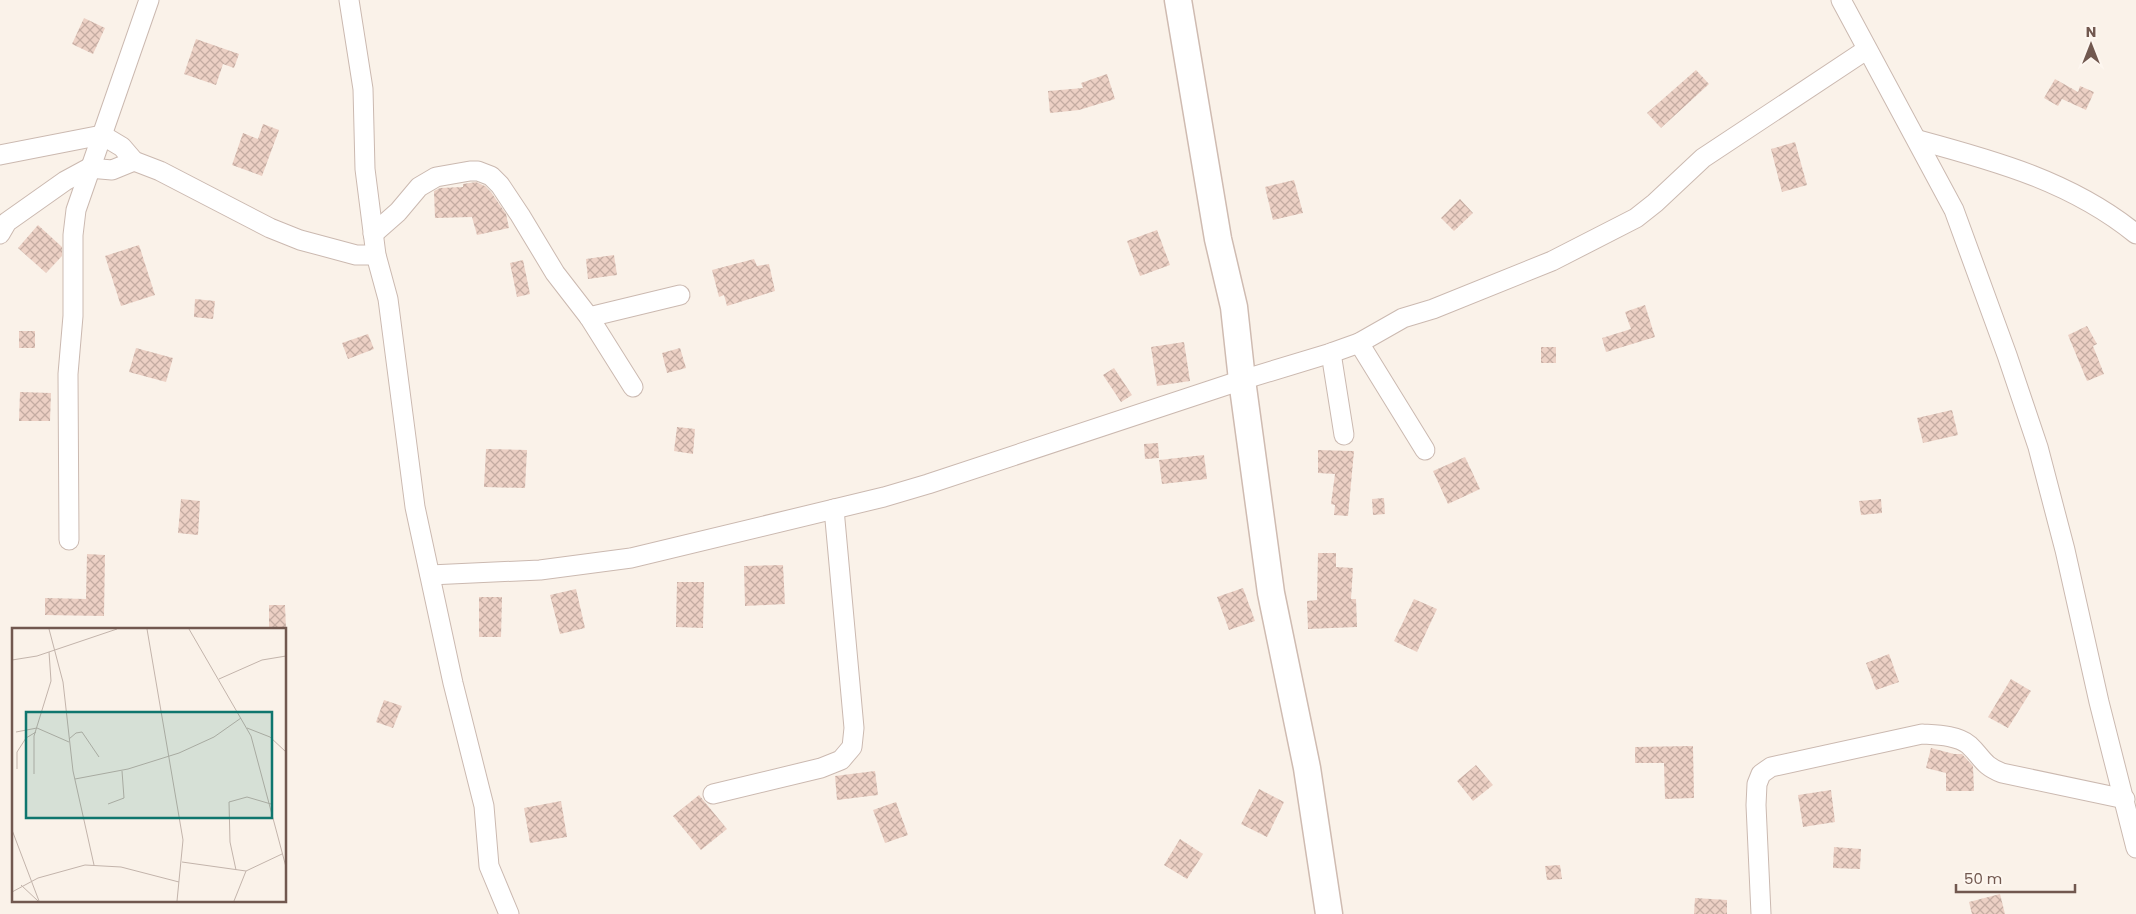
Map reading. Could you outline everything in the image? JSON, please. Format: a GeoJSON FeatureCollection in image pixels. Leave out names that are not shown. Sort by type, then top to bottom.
{"type":"FeatureCollection","features":[{"type":"Feature","properties":{"kind":"street"},"geometry":{"type":"LineString","coordinates":[[69,540],[68,374],[73,316],[76,210],[149,0]]}},
{"type":"Feature","properties":{"kind":"street"},"geometry":{"type":"LineString","coordinates":[[349,0],[363,89],[365,169],[373,234],[376,255],[388,299],[415,507],[455,692],[484,806],[489,866],[509,914]]}},
{"type":"Feature","properties":{"kind":"street"},"geometry":{"type":"LineString","coordinates":[[1178,0],[1218,239],[1234,307],[1271,593],[1307,768],[1329,914]]}},
{"type":"Feature","properties":{"kind":"street"},"geometry":{"type":"LineString","coordinates":[[1841,0],[1866,50],[1918,140],[1954,210],[2038,447],[2065,550],[2099,702],[2136,848]]}},
{"type":"Feature","properties":{"kind":"street"},"geometry":{"type":"LineString","coordinates":[[430,576],[540,570],[631,558],[834,509],[928,484],[1242,380],[1331,353],[1358,343],[1403,318],[1433,309],[1552,261],[1636,218],[1655,203],[1703,158],[1866,50]]}},
{"type":"Feature","properties":{"kind":"street"},"geometry":{"type":"LineString","coordinates":[[0,155],[102,134],[122,147],[134,161],[160,172],[270,228],[293,237],[356,255],[376,255]]}},
{"type":"Feature","properties":{"kind":"street"},"geometry":{"type":"LineString","coordinates":[[1918,140],[2000,163],[2049,181],[2117,219],[2136,234]]}},
{"type":"Feature","properties":{"kind":"street"},"geometry":{"type":"LineString","coordinates":[[0,234],[7,222],[34,201],[90,168],[112,170],[134,161]]}},
{"type":"Feature","properties":{"kind":"street"},"geometry":{"type":"LineString","coordinates":[[373,234],[398,212],[420,188],[436,177],[478,171],[491,176],[500,185],[555,273],[589,317],[634,387]]}},
{"type":"Feature","properties":{"kind":"street"},"geometry":{"type":"LineString","coordinates":[[589,317],[680,295]]}},
{"type":"Feature","properties":{"kind":"street"},"geometry":{"type":"LineString","coordinates":[[1358,343],[1425,450]]}},
{"type":"Feature","properties":{"kind":"street"},"geometry":{"type":"LineString","coordinates":[[1331,353],[1344,436]]}},
{"type":"Feature","properties":{"kind":"street"},"geometry":{"type":"LineString","coordinates":[[713,794],[821,768],[841,760],[852,747],[854,728],[834,509]]}},
{"type":"Feature","properties":{"kind":"street"},"geometry":{"type":"LineString","coordinates":[[1762,914],[1756,805],[1757,784],[1761,774],[1771,767],[1922,734],[1939,735],[1968,744],[1988,767],[2002,773],[2125,799]]}},
{"type":"Feature","properties":{"kind":"building"},"geometry":{"type":"Polygon","coordinates":[[[84,18],[105,28],[93,54],[72,44],[84,18]]]}},
{"type":"Feature","properties":{"kind":"building"},"geometry":{"type":"Polygon","coordinates":[[[196,39],[239,54],[234,68],[223,64],[216,85],[184,74],[196,39]]]}},
{"type":"Feature","properties":{"kind":"building"},"geometry":{"type":"Polygon","coordinates":[[[1696,70],[1709,84],[1661,128],[1647,113],[1696,70]]]}},
{"type":"Feature","properties":{"kind":"building"},"geometry":{"type":"Polygon","coordinates":[[[1107,74],[1115,99],[1079,110],[1050,113],[1048,91],[1083,88],[1081,83],[1107,74]]]}},
{"type":"Feature","properties":{"kind":"building"},"geometry":{"type":"Polygon","coordinates":[[[2055,79],[2078,92],[2080,86],[2094,92],[2086,110],[2062,99],[2058,106],[2044,98],[2055,79]]]}},
{"type":"Feature","properties":{"kind":"building"},"geometry":{"type":"Polygon","coordinates":[[[263,124],[279,130],[262,176],[232,165],[243,133],[258,139],[263,124]]]}},
{"type":"Feature","properties":{"kind":"building"},"geometry":{"type":"Polygon","coordinates":[[[1795,142],[1807,185],[1782,192],[1771,149],[1795,142]]]}},
{"type":"Feature","properties":{"kind":"building"},"geometry":{"type":"Polygon","coordinates":[[[1294,180],[1303,213],[1273,220],[1265,187],[1294,180]]]}},
{"type":"Feature","properties":{"kind":"building"},"geometry":{"type":"Polygon","coordinates":[[[476,182],[485,186],[491,192],[506,214],[509,228],[477,235],[472,217],[435,218],[434,191],[440,188],[463,187],[463,184],[476,182]]]}},
{"type":"Feature","properties":{"kind":"building"},"geometry":{"type":"Polygon","coordinates":[[[1460,199],[1473,213],[1454,231],[1441,218],[1460,199]]]}},
{"type":"Feature","properties":{"kind":"building"},"geometry":{"type":"Polygon","coordinates":[[[38,225],[62,247],[62,256],[46,273],[18,248],[38,225]]]}},
{"type":"Feature","properties":{"kind":"building"},"geometry":{"type":"Polygon","coordinates":[[[1157,230],[1170,265],[1140,276],[1127,241],[1157,230]]]}},
{"type":"Feature","properties":{"kind":"building"},"geometry":{"type":"Polygon","coordinates":[[[139,245],[155,295],[121,306],[105,256],[139,245]]]}},
{"type":"Feature","properties":{"kind":"building"},"geometry":{"type":"Polygon","coordinates":[[[614,255],[617,275],[588,279],[586,259],[614,255]]]}},
{"type":"Feature","properties":{"kind":"building"},"geometry":{"type":"Polygon","coordinates":[[[754,259],[757,266],[769,264],[775,291],[727,306],[724,295],[719,297],[712,270],[754,259]]]}},
{"type":"Feature","properties":{"kind":"building"},"geometry":{"type":"Polygon","coordinates":[[[523,260],[530,294],[517,297],[510,263],[523,260]]]}},
{"type":"Feature","properties":{"kind":"building"},"geometry":{"type":"Polygon","coordinates":[[[195,299],[215,301],[213,319],[194,317],[195,299]]]}},
{"type":"Feature","properties":{"kind":"building"},"geometry":{"type":"Polygon","coordinates":[[[1645,305],[1655,337],[1606,352],[1602,338],[1631,329],[1625,312],[1645,305]]]}},
{"type":"Feature","properties":{"kind":"building"},"geometry":{"type":"Polygon","coordinates":[[[2087,326],[2097,344],[2093,346],[2104,374],[2087,381],[2068,335],[2087,326]]]}},
{"type":"Feature","properties":{"kind":"building"},"geometry":{"type":"Polygon","coordinates":[[[19,331],[35,331],[35,348],[19,348],[19,331]]]}},
{"type":"Feature","properties":{"kind":"building"},"geometry":{"type":"Polygon","coordinates":[[[368,334],[374,349],[348,359],[342,343],[368,334]]]}},
{"type":"Feature","properties":{"kind":"building"},"geometry":{"type":"Polygon","coordinates":[[[1184,342],[1190,381],[1157,386],[1151,347],[1184,342]]]}},
{"type":"Feature","properties":{"kind":"building"},"geometry":{"type":"Polygon","coordinates":[[[1541,347],[1556,347],[1556,363],[1541,363],[1541,347]]]}},
{"type":"Feature","properties":{"kind":"building"},"geometry":{"type":"Polygon","coordinates":[[[136,348],[173,358],[166,382],[129,372],[136,348]]]}},
{"type":"Feature","properties":{"kind":"building"},"geometry":{"type":"Polygon","coordinates":[[[680,348],[686,368],[667,373],[662,353],[680,348]]]}},
{"type":"Feature","properties":{"kind":"building"},"geometry":{"type":"Polygon","coordinates":[[[1114,368],[1132,395],[1121,402],[1103,375],[1114,368]]]}},
{"type":"Feature","properties":{"kind":"building"},"geometry":{"type":"Polygon","coordinates":[[[20,392],[51,393],[50,421],[19,421],[20,392]]]}},
{"type":"Feature","properties":{"kind":"building"},"geometry":{"type":"Polygon","coordinates":[[[1952,410],[1958,435],[1923,443],[1917,418],[1952,410]]]}},
{"type":"Feature","properties":{"kind":"building"},"geometry":{"type":"Polygon","coordinates":[[[677,427],[695,429],[693,454],[674,451],[677,427]]]}},
{"type":"Feature","properties":{"kind":"building"},"geometry":{"type":"Polygon","coordinates":[[[1158,443],[1159,458],[1145,459],[1144,444],[1158,443]]]}},
{"type":"Feature","properties":{"kind":"building"},"geometry":{"type":"Polygon","coordinates":[[[486,449],[527,450],[525,488],[484,487],[486,449]]]}},
{"type":"Feature","properties":{"kind":"building"},"geometry":{"type":"Polygon","coordinates":[[[1318,450],[1354,451],[1348,516],[1334,515],[1335,505],[1331,504],[1335,474],[1318,473],[1318,450]]]}},
{"type":"Feature","properties":{"kind":"building"},"geometry":{"type":"Polygon","coordinates":[[[1204,455],[1207,479],[1162,484],[1159,460],[1204,455]]]}},
{"type":"Feature","properties":{"kind":"building"},"geometry":{"type":"Polygon","coordinates":[[[1465,457],[1480,489],[1448,504],[1433,471],[1465,457]]]}},
{"type":"Feature","properties":{"kind":"building"},"geometry":{"type":"Polygon","coordinates":[[[1384,498],[1385,514],[1373,515],[1372,499],[1384,498]]]}},
{"type":"Feature","properties":{"kind":"building"},"geometry":{"type":"Polygon","coordinates":[[[181,499],[200,501],[198,535],[178,533],[181,499]]]}},
{"type":"Feature","properties":{"kind":"building"},"geometry":{"type":"Polygon","coordinates":[[[1881,499],[1882,513],[1861,515],[1859,501],[1881,499]]]}},
{"type":"Feature","properties":{"kind":"building"},"geometry":{"type":"Polygon","coordinates":[[[1318,553],[1336,553],[1336,567],[1353,568],[1351,599],[1356,599],[1357,627],[1308,629],[1307,601],[1317,600],[1318,553]]]}},
{"type":"Feature","properties":{"kind":"building"},"geometry":{"type":"Polygon","coordinates":[[[87,554],[105,555],[104,616],[45,615],[45,598],[86,599],[87,554]]]}},
{"type":"Feature","properties":{"kind":"building"},"geometry":{"type":"Polygon","coordinates":[[[783,565],[785,604],[745,606],[744,566],[783,565]]]}},
{"type":"Feature","properties":{"kind":"building"},"geometry":{"type":"Polygon","coordinates":[[[677,582],[704,582],[703,628],[676,627],[677,582]]]}},
{"type":"Feature","properties":{"kind":"building"},"geometry":{"type":"Polygon","coordinates":[[[1243,588],[1255,621],[1229,630],[1217,597],[1243,588]]]}},
{"type":"Feature","properties":{"kind":"building"},"geometry":{"type":"Polygon","coordinates":[[[576,589],[585,628],[560,634],[550,595],[576,589]]]}},
{"type":"Feature","properties":{"kind":"building"},"geometry":{"type":"Polygon","coordinates":[[[479,597],[502,597],[501,637],[479,637],[479,597]]]}},
{"type":"Feature","properties":{"kind":"building"},"geometry":{"type":"Polygon","coordinates":[[[1414,599],[1437,609],[1417,652],[1394,641],[1414,599]]]}},
{"type":"Feature","properties":{"kind":"building"},"geometry":{"type":"Polygon","coordinates":[[[269,605],[285,605],[286,628],[269,628],[269,605]]]}},
{"type":"Feature","properties":{"kind":"building"},"geometry":{"type":"Polygon","coordinates":[[[1889,654],[1899,682],[1876,690],[1866,663],[1889,654]]]}},
{"type":"Feature","properties":{"kind":"building"},"geometry":{"type":"Polygon","coordinates":[[[2011,679],[2031,691],[2008,728],[1988,717],[2011,679]]]}},
{"type":"Feature","properties":{"kind":"building"},"geometry":{"type":"Polygon","coordinates":[[[384,700],[402,706],[393,728],[376,722],[384,700]]]}},
{"type":"Feature","properties":{"kind":"building"},"geometry":{"type":"Polygon","coordinates":[[[1693,746],[1694,798],[1665,799],[1664,763],[1635,763],[1635,747],[1693,746]]]}},
{"type":"Feature","properties":{"kind":"building"},"geometry":{"type":"Polygon","coordinates":[[[1931,748],[1954,754],[1962,754],[1973,766],[1974,791],[1946,791],[1946,773],[1926,768],[1931,748]]]}},
{"type":"Feature","properties":{"kind":"building"},"geometry":{"type":"Polygon","coordinates":[[[1476,765],[1493,785],[1473,801],[1457,781],[1476,765]]]}},
{"type":"Feature","properties":{"kind":"building"},"geometry":{"type":"Polygon","coordinates":[[[875,771],[878,795],[837,800],[835,776],[875,771]]]}},
{"type":"Feature","properties":{"kind":"building"},"geometry":{"type":"Polygon","coordinates":[[[1259,789],[1284,802],[1267,837],[1241,824],[1259,789]]]}},
{"type":"Feature","properties":{"kind":"building"},"geometry":{"type":"Polygon","coordinates":[[[1831,790],[1835,822],[1803,827],[1798,795],[1831,790]]]}},
{"type":"Feature","properties":{"kind":"building"},"geometry":{"type":"Polygon","coordinates":[[[699,795],[727,829],[701,850],[673,816],[699,795]]]}},
{"type":"Feature","properties":{"kind":"building"},"geometry":{"type":"Polygon","coordinates":[[[561,801],[567,837],[530,843],[524,808],[561,801]]]}},
{"type":"Feature","properties":{"kind":"building"},"geometry":{"type":"Polygon","coordinates":[[[896,802],[908,835],[885,843],[873,810],[896,802]]]}},
{"type":"Feature","properties":{"kind":"building"},"geometry":{"type":"Polygon","coordinates":[[[1180,839],[1203,854],[1187,879],[1164,865],[1180,839]]]}},
{"type":"Feature","properties":{"kind":"building"},"geometry":{"type":"Polygon","coordinates":[[[1834,847],[1861,849],[1860,869],[1833,868],[1834,847]]]}},
{"type":"Feature","properties":{"kind":"building"},"geometry":{"type":"Polygon","coordinates":[[[1560,865],[1562,879],[1547,880],[1545,866],[1560,865]]]}},
{"type":"Feature","properties":{"kind":"building"},"geometry":{"type":"Polygon","coordinates":[[[2000,894],[2005,914],[1972,914],[1969,902],[2000,894]]]}},
{"type":"Feature","properties":{"kind":"building"},"geometry":{"type":"Polygon","coordinates":[[[1695,898],[1727,900],[1727,914],[1694,914],[1695,898]]]}}]}
